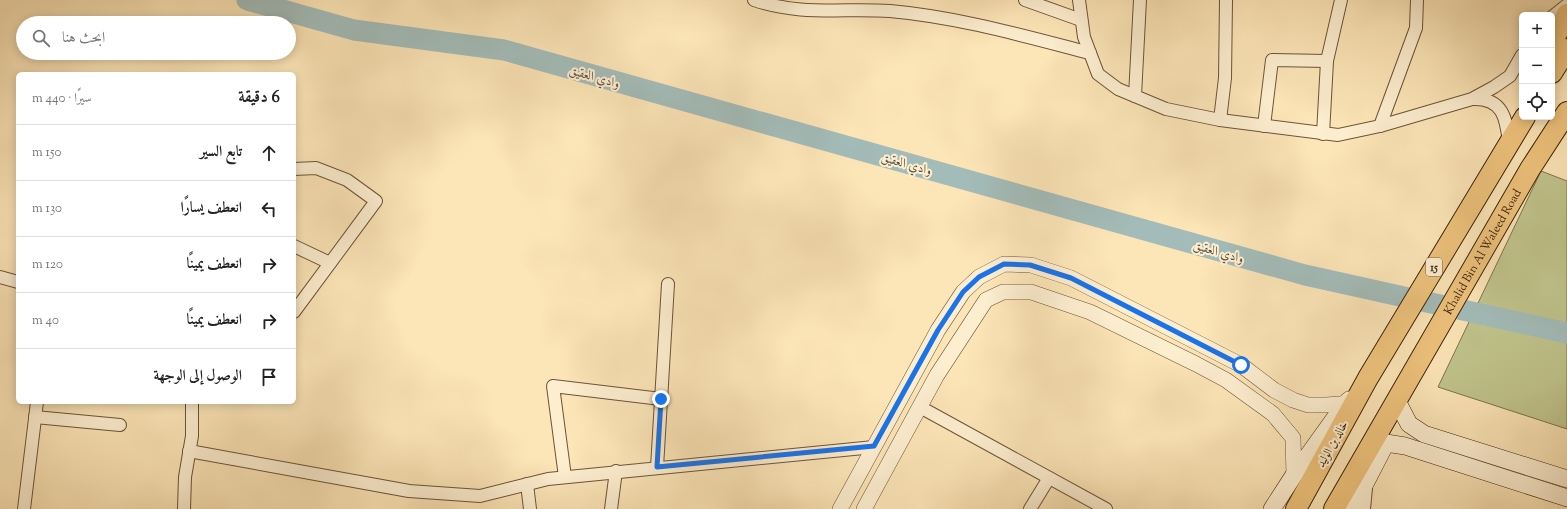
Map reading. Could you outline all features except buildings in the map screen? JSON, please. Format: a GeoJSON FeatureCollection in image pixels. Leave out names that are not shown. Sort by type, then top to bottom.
{"type":"FeatureCollection","features":[{"type":"Feature","properties":{"kind":"highway"},"geometry":{"type":"LineString","coordinates":[[1555,37],[1567,14]]}},
{"type":"Feature","properties":{"kind":"highway"},"geometry":{"type":"LineString","coordinates":[[1555,69],[1567,49]]}},
{"type":"Feature","properties":{"kind":"highway","name":"Khalid Bin Al Waleed Road"},"geometry":{"type":"LineString","coordinates":[[1399,398],[1530,169],[1567,112]]}},
{"type":"Feature","properties":{"kind":"highway"},"geometry":{"type":"LineString","coordinates":[[1505,149],[1523,120]]}},
{"type":"Feature","properties":{"kind":"highway","name":"15"},"geometry":{"type":"LineString","coordinates":[[1358,393],[1505,149]]}},
{"type":"Feature","properties":{"kind":"highway","name":"خالد بن الوليد"},"geometry":{"type":"LineString","coordinates":[[1296,509],[1358,393]]}},
{"type":"Feature","properties":{"kind":"highway"},"geometry":{"type":"LineString","coordinates":[[1334,509],[1378,445],[1399,398]]}},
{"type":"Feature","properties":{"kind":"main road"},"geometry":{"type":"LineString","coordinates":[[1272,509],[1294,475],[1358,393]]}},
{"type":"Feature","properties":{"kind":"main road"},"geometry":{"type":"LineString","coordinates":[[1399,398],[1409,424],[1424,434],[1567,479]]}},
{"type":"Feature","properties":{"kind":"main road"},"geometry":{"type":"LineString","coordinates":[[1352,509],[1367,480],[1378,445],[1422,450],[1567,498]]}},
{"type":"Feature","properties":{"kind":"street"},"geometry":{"type":"LineString","coordinates":[[754,0],[800,10],[889,11],[941,17],[1090,52]]}},
{"type":"Feature","properties":{"kind":"street"},"geometry":{"type":"LineString","coordinates":[[1025,0],[1081,20]]}},
{"type":"Feature","properties":{"kind":"street"},"geometry":{"type":"LineString","coordinates":[[1079,0],[1084,37],[1098,74],[1118,89],[1166,109],[1220,120],[1322,134],[1338,135],[1380,126],[1472,99],[1510,76],[1519,60]]}},
{"type":"Feature","properties":{"kind":"street"},"geometry":{"type":"LineString","coordinates":[[1135,96],[1140,0]]}},
{"type":"Feature","properties":{"kind":"street"},"geometry":{"type":"LineString","coordinates":[[1220,120],[1225,78],[1226,0]]}},
{"type":"Feature","properties":{"kind":"street"},"geometry":{"type":"LineString","coordinates":[[1322,134],[1327,61],[1341,0]]}},
{"type":"Feature","properties":{"kind":"street"},"geometry":{"type":"LineString","coordinates":[[1380,126],[1416,28],[1417,0]]}},
{"type":"Feature","properties":{"kind":"street"},"geometry":{"type":"LineString","coordinates":[[1555,15],[1567,5]]}},
{"type":"Feature","properties":{"kind":"street"},"geometry":{"type":"LineString","coordinates":[[1264,126],[1272,60],[1327,61]]}},
{"type":"Feature","properties":{"kind":"street"},"geometry":{"type":"LineString","coordinates":[[1472,99],[1486,100],[1501,110],[1506,122],[1505,149]]}},
{"type":"Feature","properties":{"kind":"street"},"geometry":{"type":"LineString","coordinates":[[296,169],[316,168],[347,180],[376,202],[296,306]]}},
{"type":"Feature","properties":{"kind":"street"},"geometry":{"type":"LineString","coordinates":[[296,247],[330,263]]}},
{"type":"Feature","properties":{"kind":"street"},"geometry":{"type":"LineString","coordinates":[[840,509],[938,330],[963,292],[979,277],[1004,264],[1030,265],[1071,278],[1237,363],[1274,390],[1293,400],[1308,405],[1326,406],[1358,393]]}},
{"type":"Feature","properties":{"kind":"street"},"geometry":{"type":"LineString","coordinates":[[0,277],[16,281]]}},
{"type":"Feature","properties":{"kind":"street"},"geometry":{"type":"LineString","coordinates":[[657,467],[668,284]]}},
{"type":"Feature","properties":{"kind":"street"},"geometry":{"type":"LineString","coordinates":[[864,509],[937,375],[986,300],[1003,292],[1031,292],[1090,312],[1226,380],[1274,414],[1293,438],[1294,475]]}},
{"type":"Feature","properties":{"kind":"street"},"geometry":{"type":"LineString","coordinates":[[1226,380],[1237,363]]}},
{"type":"Feature","properties":{"kind":"street"},"geometry":{"type":"LineString","coordinates":[[565,477],[553,386],[661,399]]}},
{"type":"Feature","properties":{"kind":"street"},"geometry":{"type":"LineString","coordinates":[[24,509],[37,404]]}},
{"type":"Feature","properties":{"kind":"street"},"geometry":{"type":"LineString","coordinates":[[184,509],[184,478],[192,436],[192,404]]}},
{"type":"Feature","properties":{"kind":"street"},"geometry":{"type":"LineString","coordinates":[[920,407],[1106,509]]}},
{"type":"Feature","properties":{"kind":"street"},"geometry":{"type":"LineString","coordinates":[[35,417],[120,425]]}},
{"type":"Feature","properties":{"kind":"street"},"geometry":{"type":"LineString","coordinates":[[189,451],[409,491],[480,496],[548,479],[874,446]]}},
{"type":"Feature","properties":{"kind":"street"},"geometry":{"type":"LineString","coordinates":[[611,509],[616,471]]}},
{"type":"Feature","properties":{"kind":"street"},"geometry":{"type":"LineString","coordinates":[[1030,509],[1048,478]]}},
{"type":"Feature","properties":{"kind":"street"},"geometry":{"type":"LineString","coordinates":[[1364,509],[1367,480]]}},
{"type":"Feature","properties":{"kind":"street"},"geometry":{"type":"LineString","coordinates":[[527,484],[530,509]]}},
{"type":"Feature","properties":{"kind":"green space"},"geometry":{"type":"Polygon","coordinates":[[[1541,171],[1567,181],[1567,429],[1438,387],[1541,171]]]}},
{"type":"Feature","properties":{"kind":"waterway","name":"وادي العقيق"},"geometry":{"type":"LineString","coordinates":[[247,0],[354,30],[504,50],[1305,275],[1567,333]]}},
{"type":"Feature","properties":{"kind":"route"},"geometry":{"type":"LineString","coordinates":[[661,399],[657,467],[874,446],[938,330],[963,292],[979,277],[1004,264],[1030,265],[1071,278],[1241,365]]}}]}
